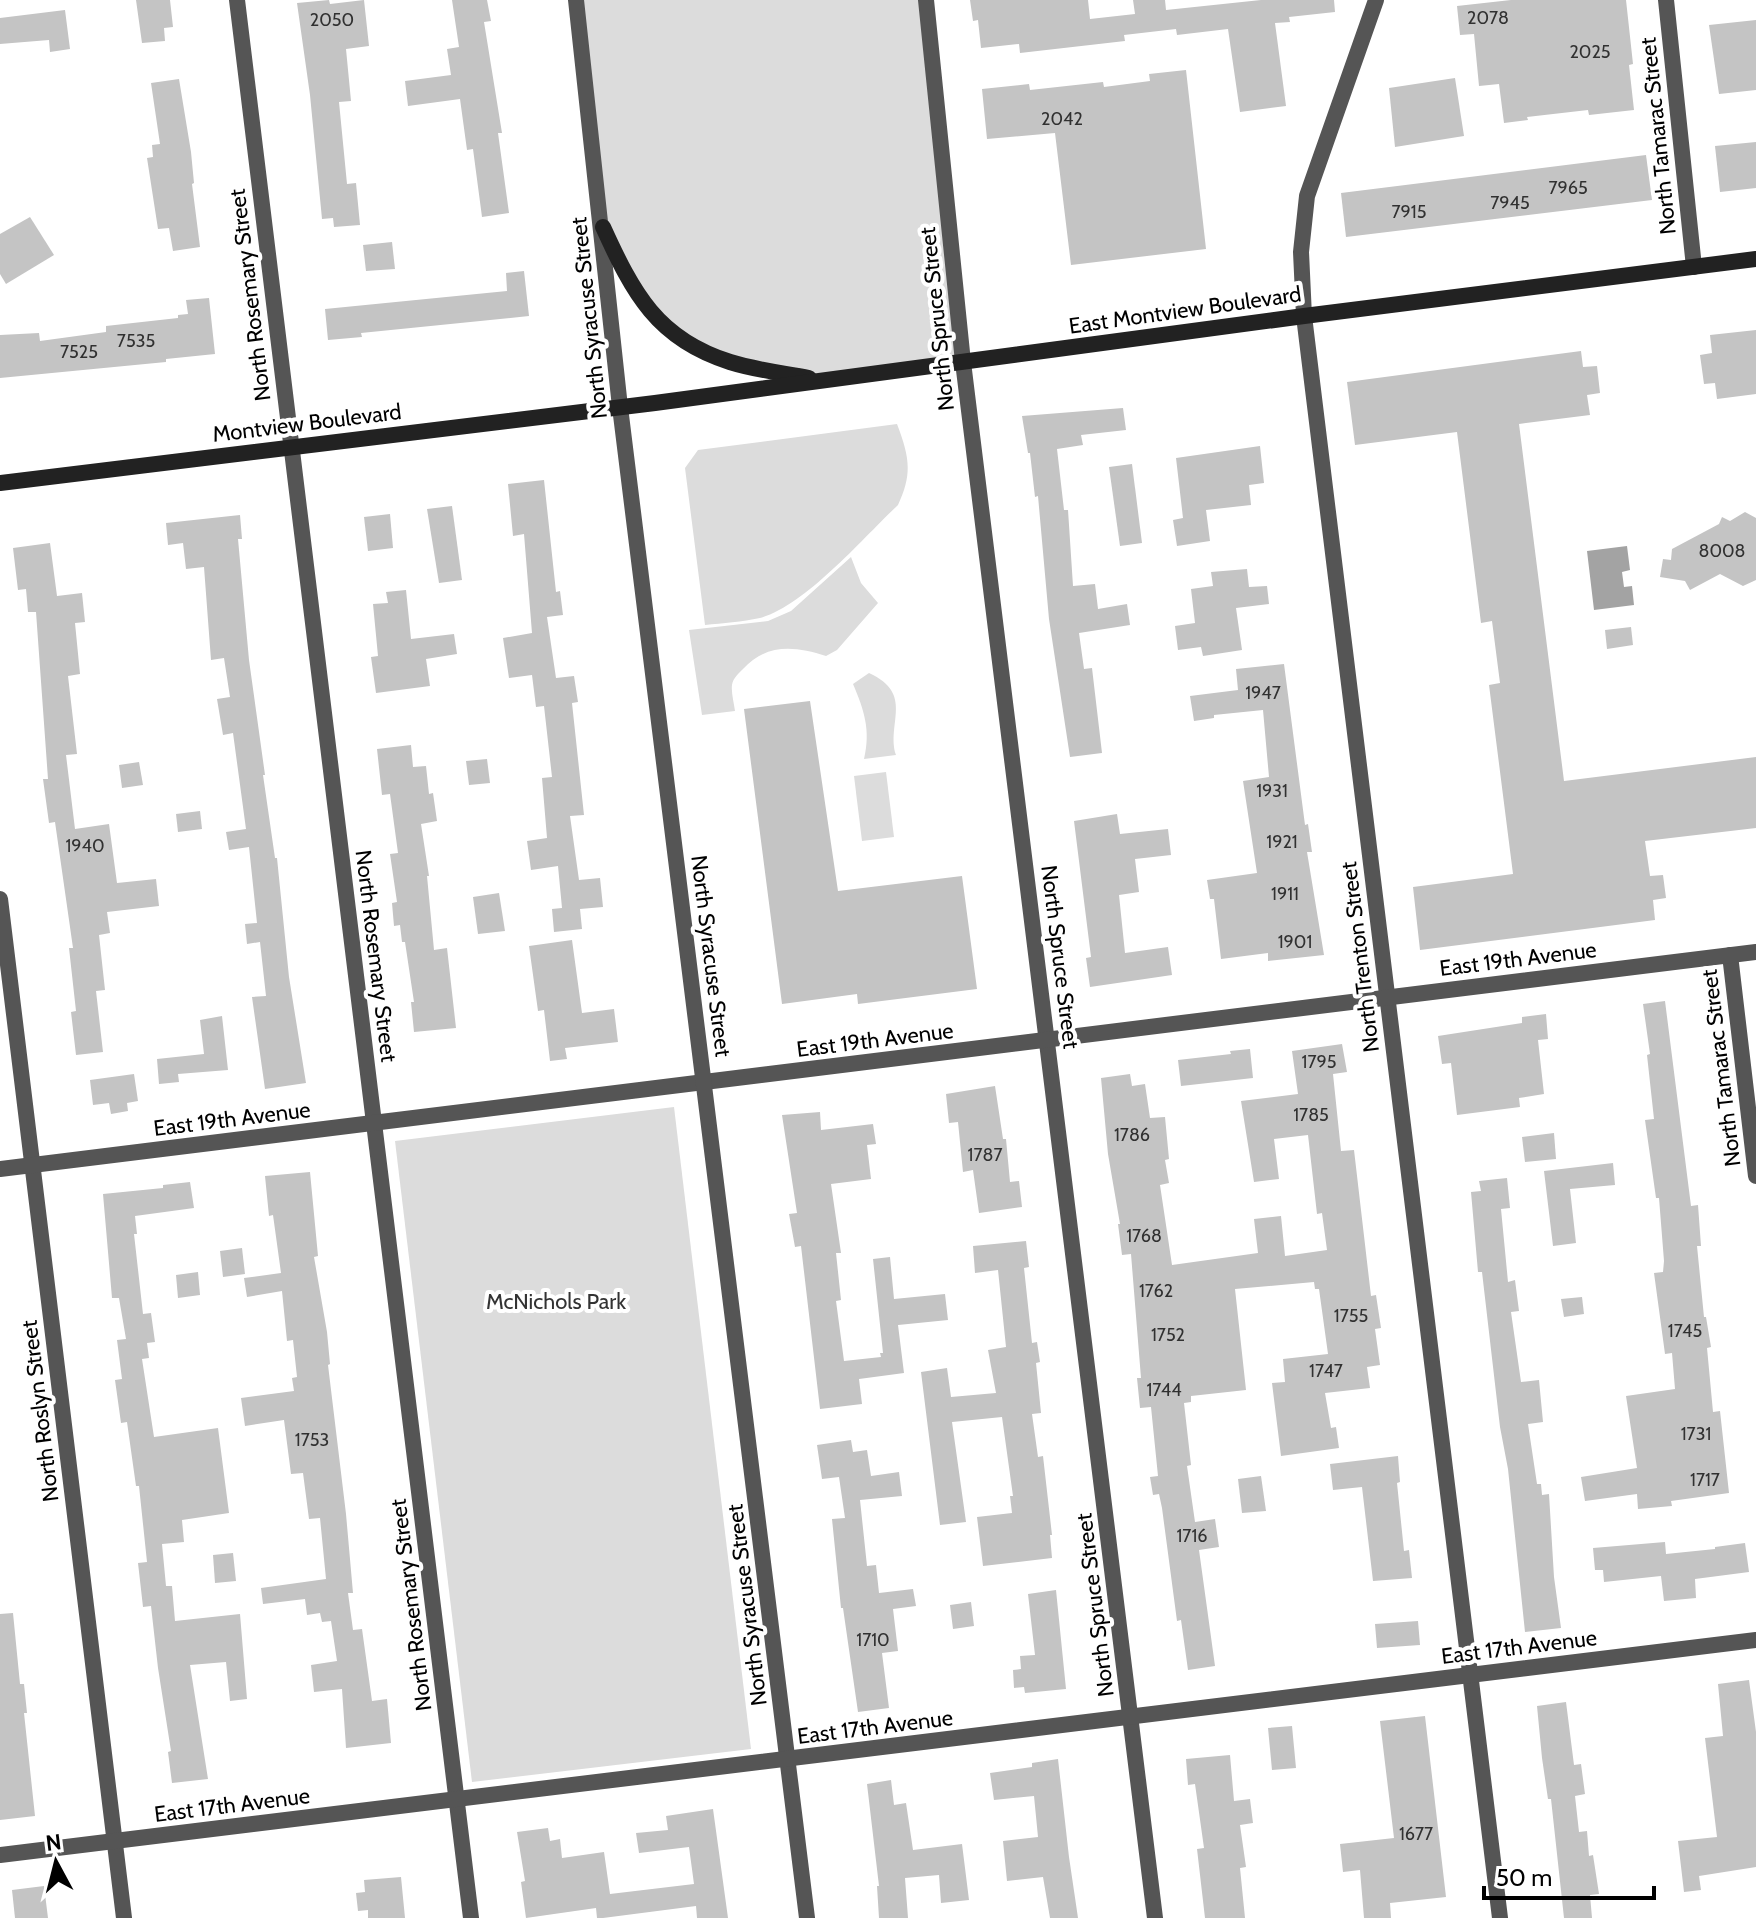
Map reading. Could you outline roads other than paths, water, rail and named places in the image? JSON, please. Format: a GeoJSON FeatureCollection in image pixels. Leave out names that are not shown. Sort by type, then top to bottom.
{"type":"FeatureCollection","features":[{"type":"Feature","properties":{"kind":"main road"},"geometry":{"type":"LineString","coordinates":[[603,227],[622,270],[638,295],[672,334],[732,363],[823,380]]}},
{"type":"Feature","properties":{"kind":"main road","name":"East Montview Boulevard"},"geometry":{"type":"LineString","coordinates":[[620,407],[1756,259]]}},
{"type":"Feature","properties":{"kind":"main road","name":"Montview Boulevard"},"geometry":{"type":"LineString","coordinates":[[0,483],[620,407]]}},
{"type":"Feature","properties":{"kind":"street","name":"North Rosemary Street"},"geometry":{"type":"LineString","coordinates":[[237,0],[471,1918]]}},
{"type":"Feature","properties":{"kind":"street","name":"North Syracuse Street"},"geometry":{"type":"LineString","coordinates":[[576,0],[603,227],[620,407],[807,1918]]}},
{"type":"Feature","properties":{"kind":"street","name":"North Spruce Street"},"geometry":{"type":"LineString","coordinates":[[926,0],[963,362],[1155,1918]]}},
{"type":"Feature","properties":{"kind":"street","name":"North Trenton Street"},"geometry":{"type":"LineString","coordinates":[[1376,0],[1307,196],[1301,252],[1304,316],[1500,1918]]}},
{"type":"Feature","properties":{"kind":"street","name":"North Tamarac Street"},"geometry":{"type":"LineString","coordinates":[[1666,0],[1694,267]]}},
{"type":"Feature","properties":{"kind":"street","name":"North Roslyn Street"},"geometry":{"type":"LineString","coordinates":[[0,899],[124,1918]]}},
{"type":"Feature","properties":{"kind":"street","name":"East 19th Avenue"},"geometry":{"type":"LineString","coordinates":[[0,1169],[1756,952]]}},
{"type":"Feature","properties":{"kind":"street","name":"North Tamarac Street"},"geometry":{"type":"LineString","coordinates":[[1730,955],[1756,1176]]}},
{"type":"Feature","properties":{"kind":"street","name":"East 17th Avenue"},"geometry":{"type":"LineString","coordinates":[[0,1855],[1756,1640]]}},
{"type":"Feature","properties":{"kind":"park label","name":"McNichols Park"},"geometry":{"type":"Point","coordinates":[556,1301]}}]}
